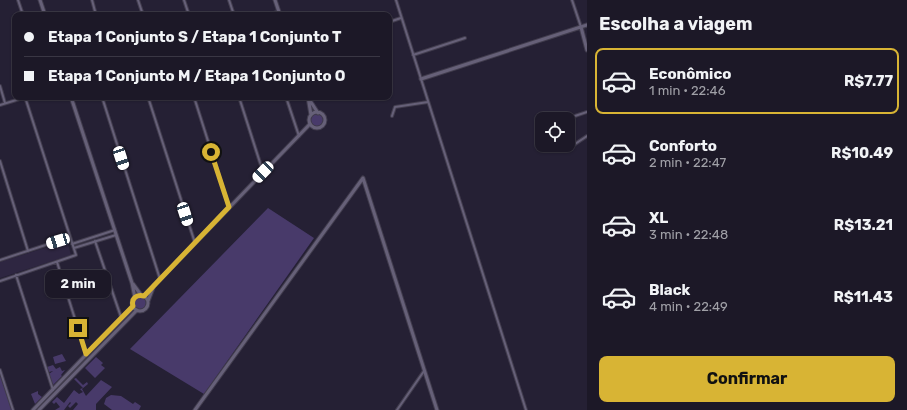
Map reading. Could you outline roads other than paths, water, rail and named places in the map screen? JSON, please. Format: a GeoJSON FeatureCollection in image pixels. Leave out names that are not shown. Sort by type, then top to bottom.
{"type":"FeatureCollection","features":[{"type":"Feature","properties":{"kind":"street"},"geometry":{"type":"LineString","coordinates":[[18,0],[22,12]]}},
{"type":"Feature","properties":{"kind":"street"},"geometry":{"type":"LineString","coordinates":[[40,0],[44,12]]}},
{"type":"Feature","properties":{"kind":"street"},"geometry":{"type":"LineString","coordinates":[[92,0],[95,12]]}},
{"type":"Feature","properties":{"kind":"street"},"geometry":{"type":"LineString","coordinates":[[138,0],[142,12]]}},
{"type":"Feature","properties":{"kind":"street"},"geometry":{"type":"LineString","coordinates":[[184,0],[188,12]]}},
{"type":"Feature","properties":{"kind":"street"},"geometry":{"type":"LineString","coordinates":[[229,0],[233,12]]}},
{"type":"Feature","properties":{"kind":"street"},"geometry":{"type":"LineString","coordinates":[[275,0],[279,12]]}},
{"type":"Feature","properties":{"kind":"street"},"geometry":{"type":"LineString","coordinates":[[396,0],[526,410]]}},
{"type":"Feature","properties":{"kind":"street"},"geometry":{"type":"LineString","coordinates":[[572,0],[587,50]]}},
{"type":"Feature","properties":{"kind":"street"},"geometry":{"type":"LineString","coordinates":[[392,21],[401,18]]}},
{"type":"Feature","properties":{"kind":"street"},"geometry":{"type":"LineString","coordinates":[[421,79],[587,25]]}},
{"type":"Feature","properties":{"kind":"street"},"geometry":{"type":"LineString","coordinates":[[413,55],[465,38]]}},
{"type":"Feature","properties":{"kind":"street"},"geometry":{"type":"LineString","coordinates":[[0,86],[6,103]]}},
{"type":"Feature","properties":{"kind":"street"},"geometry":{"type":"LineString","coordinates":[[0,105],[16,100]]}},
{"type":"Feature","properties":{"kind":"street"},"geometry":{"type":"LineString","coordinates":[[0,281],[76,256],[26,100]]}},
{"type":"Feature","properties":{"kind":"street"},"geometry":{"type":"LineString","coordinates":[[33,410],[122,319],[133,306],[135,298],[132,283],[72,100]]}},
{"type":"Feature","properties":{"kind":"street"},"geometry":{"type":"LineString","coordinates":[[103,100],[160,279]]}},
{"type":"Feature","properties":{"kind":"street"},"geometry":{"type":"LineString","coordinates":[[149,100],[195,244]]}},
{"type":"Feature","properties":{"kind":"street"},"geometry":{"type":"LineString","coordinates":[[195,100],[229,207]]}},
{"type":"Feature","properties":{"kind":"street"},"geometry":{"type":"LineString","coordinates":[[240,100],[263,172]]}},
{"type":"Feature","properties":{"kind":"street"},"geometry":{"type":"LineString","coordinates":[[287,100],[299,136]]}},
{"type":"Feature","properties":{"kind":"street"},"geometry":{"type":"LineString","coordinates":[[135,298],[143,296],[154,286],[310,124],[309,120],[311,115],[308,100]]}},
{"type":"Feature","properties":{"kind":"street"},"geometry":{"type":"LineString","coordinates":[[310,100],[318,112],[324,116],[324,124],[321,127],[316,128],[310,124]]}},
{"type":"Feature","properties":{"kind":"street"},"geometry":{"type":"LineString","coordinates":[[392,116],[396,107],[428,102]]}},
{"type":"Feature","properties":{"kind":"street"},"geometry":{"type":"LineString","coordinates":[[311,115],[318,112]]}},
{"type":"Feature","properties":{"kind":"street"},"geometry":{"type":"LineString","coordinates":[[575,116],[587,112]]}},
{"type":"Feature","properties":{"kind":"street"},"geometry":{"type":"LineString","coordinates":[[575,144],[587,136]]}},
{"type":"Feature","properties":{"kind":"street"},"geometry":{"type":"LineString","coordinates":[[0,161],[28,251]]}},
{"type":"Feature","properties":{"kind":"street"},"geometry":{"type":"LineString","coordinates":[[195,410],[363,178],[437,410]]}},
{"type":"Feature","properties":{"kind":"street"},"geometry":{"type":"LineString","coordinates":[[72,244],[115,230]]}},
{"type":"Feature","properties":{"kind":"street"},"geometry":{"type":"LineString","coordinates":[[74,248],[116,235]]}},
{"type":"Feature","properties":{"kind":"street"},"geometry":{"type":"LineString","coordinates":[[0,260],[70,237]]}},
{"type":"Feature","properties":{"kind":"street"},"geometry":{"type":"LineString","coordinates":[[95,241],[122,319]]}},
{"type":"Feature","properties":{"kind":"street"},"geometry":{"type":"LineString","coordinates":[[57,262],[88,353],[93,355]]}},
{"type":"Feature","properties":{"kind":"street"},"geometry":{"type":"LineString","coordinates":[[16,275],[54,388],[58,390]]}},
{"type":"Feature","properties":{"kind":"street"},"geometry":{"type":"LineString","coordinates":[[132,283],[148,301]]}},
{"type":"Feature","properties":{"kind":"street"},"geometry":{"type":"LineString","coordinates":[[39,410],[137,310],[146,308],[154,286]]}},
{"type":"Feature","properties":{"kind":"street"},"geometry":{"type":"LineString","coordinates":[[133,306],[137,310]]}},
{"type":"Feature","properties":{"kind":"street"},"geometry":{"type":"LineString","coordinates":[[0,370],[13,410]]}},
{"type":"Feature","properties":{"kind":"street"},"geometry":{"type":"LineString","coordinates":[[397,410],[424,371]]}}]}
